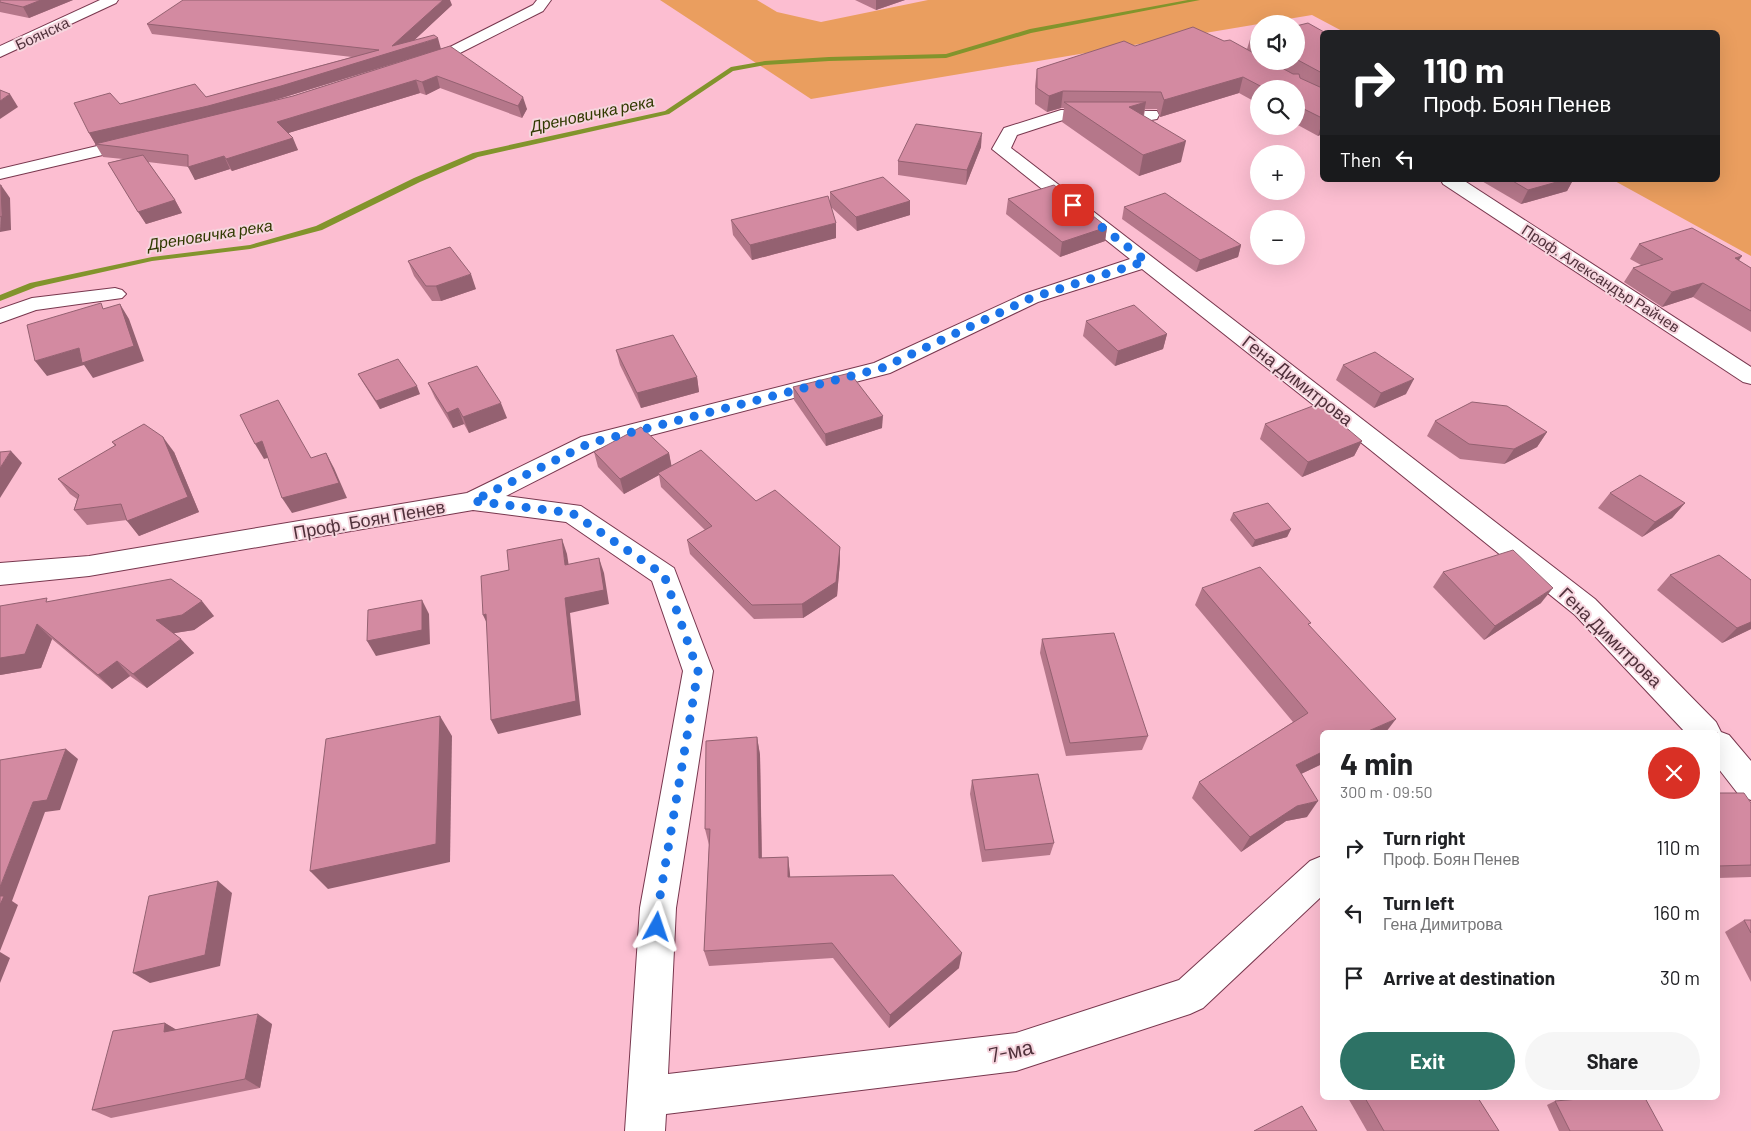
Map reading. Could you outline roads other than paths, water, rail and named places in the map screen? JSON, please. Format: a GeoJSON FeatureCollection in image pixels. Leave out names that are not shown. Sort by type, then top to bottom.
{"type":"FeatureCollection","features":[{"type":"Feature","properties":{"kind":"street","name":"Боянска"},"geometry":{"type":"LineString","coordinates":[[0,52],[111,0]]}},
{"type":"Feature","properties":{"kind":"street"},"geometry":{"type":"LineString","coordinates":[[406,67],[451,52],[538,8],[544,0]]}},
{"type":"Feature","properties":{"kind":"street","name":"Гена Димитрова"},"geometry":{"type":"LineString","coordinates":[[1151,115],[1061,115],[1010,132],[1001,149],[1585,607],[1703,730]]}},
{"type":"Feature","properties":{"kind":"street"},"geometry":{"type":"LineString","coordinates":[[0,174],[151,139]]}},
{"type":"Feature","properties":{"kind":"street","name":"Проф. Александър Райчев"},"geometry":{"type":"LineString","coordinates":[[1453,182],[1751,377]]}},
{"type":"Feature","properties":{"kind":"street","name":"Проф. Боян Пенев"},"geometry":{"type":"LineString","coordinates":[[0,574],[89,566],[473,501],[590,443],[882,368],[1031,298],[1146,261]]}},
{"type":"Feature","properties":{"kind":"street"},"geometry":{"type":"LineString","coordinates":[[0,317],[32,304],[115,294]]}},
{"type":"Feature","properties":{"kind":"street"},"geometry":{"type":"LineString","coordinates":[[473,501],[572,513],[664,575],[698,671],[658,908],[646,1114]]}},
{"type":"Feature","properties":{"kind":"street","name":"7-ма"},"geometry":{"type":"LineString","coordinates":[[646,1114],[1016,1052],[1190,995],[1320,876]]}},
{"type":"Feature","properties":{"kind":"waterway","name":"Дреновичка река"},"geometry":{"type":"LineString","coordinates":[[0,298],[33,285],[152,259],[250,247],[319,228],[417,180],[476,155],[667,113],[731,69],[765,63],[829,59],[946,56],[1030,31],[1197,0]]}}]}
